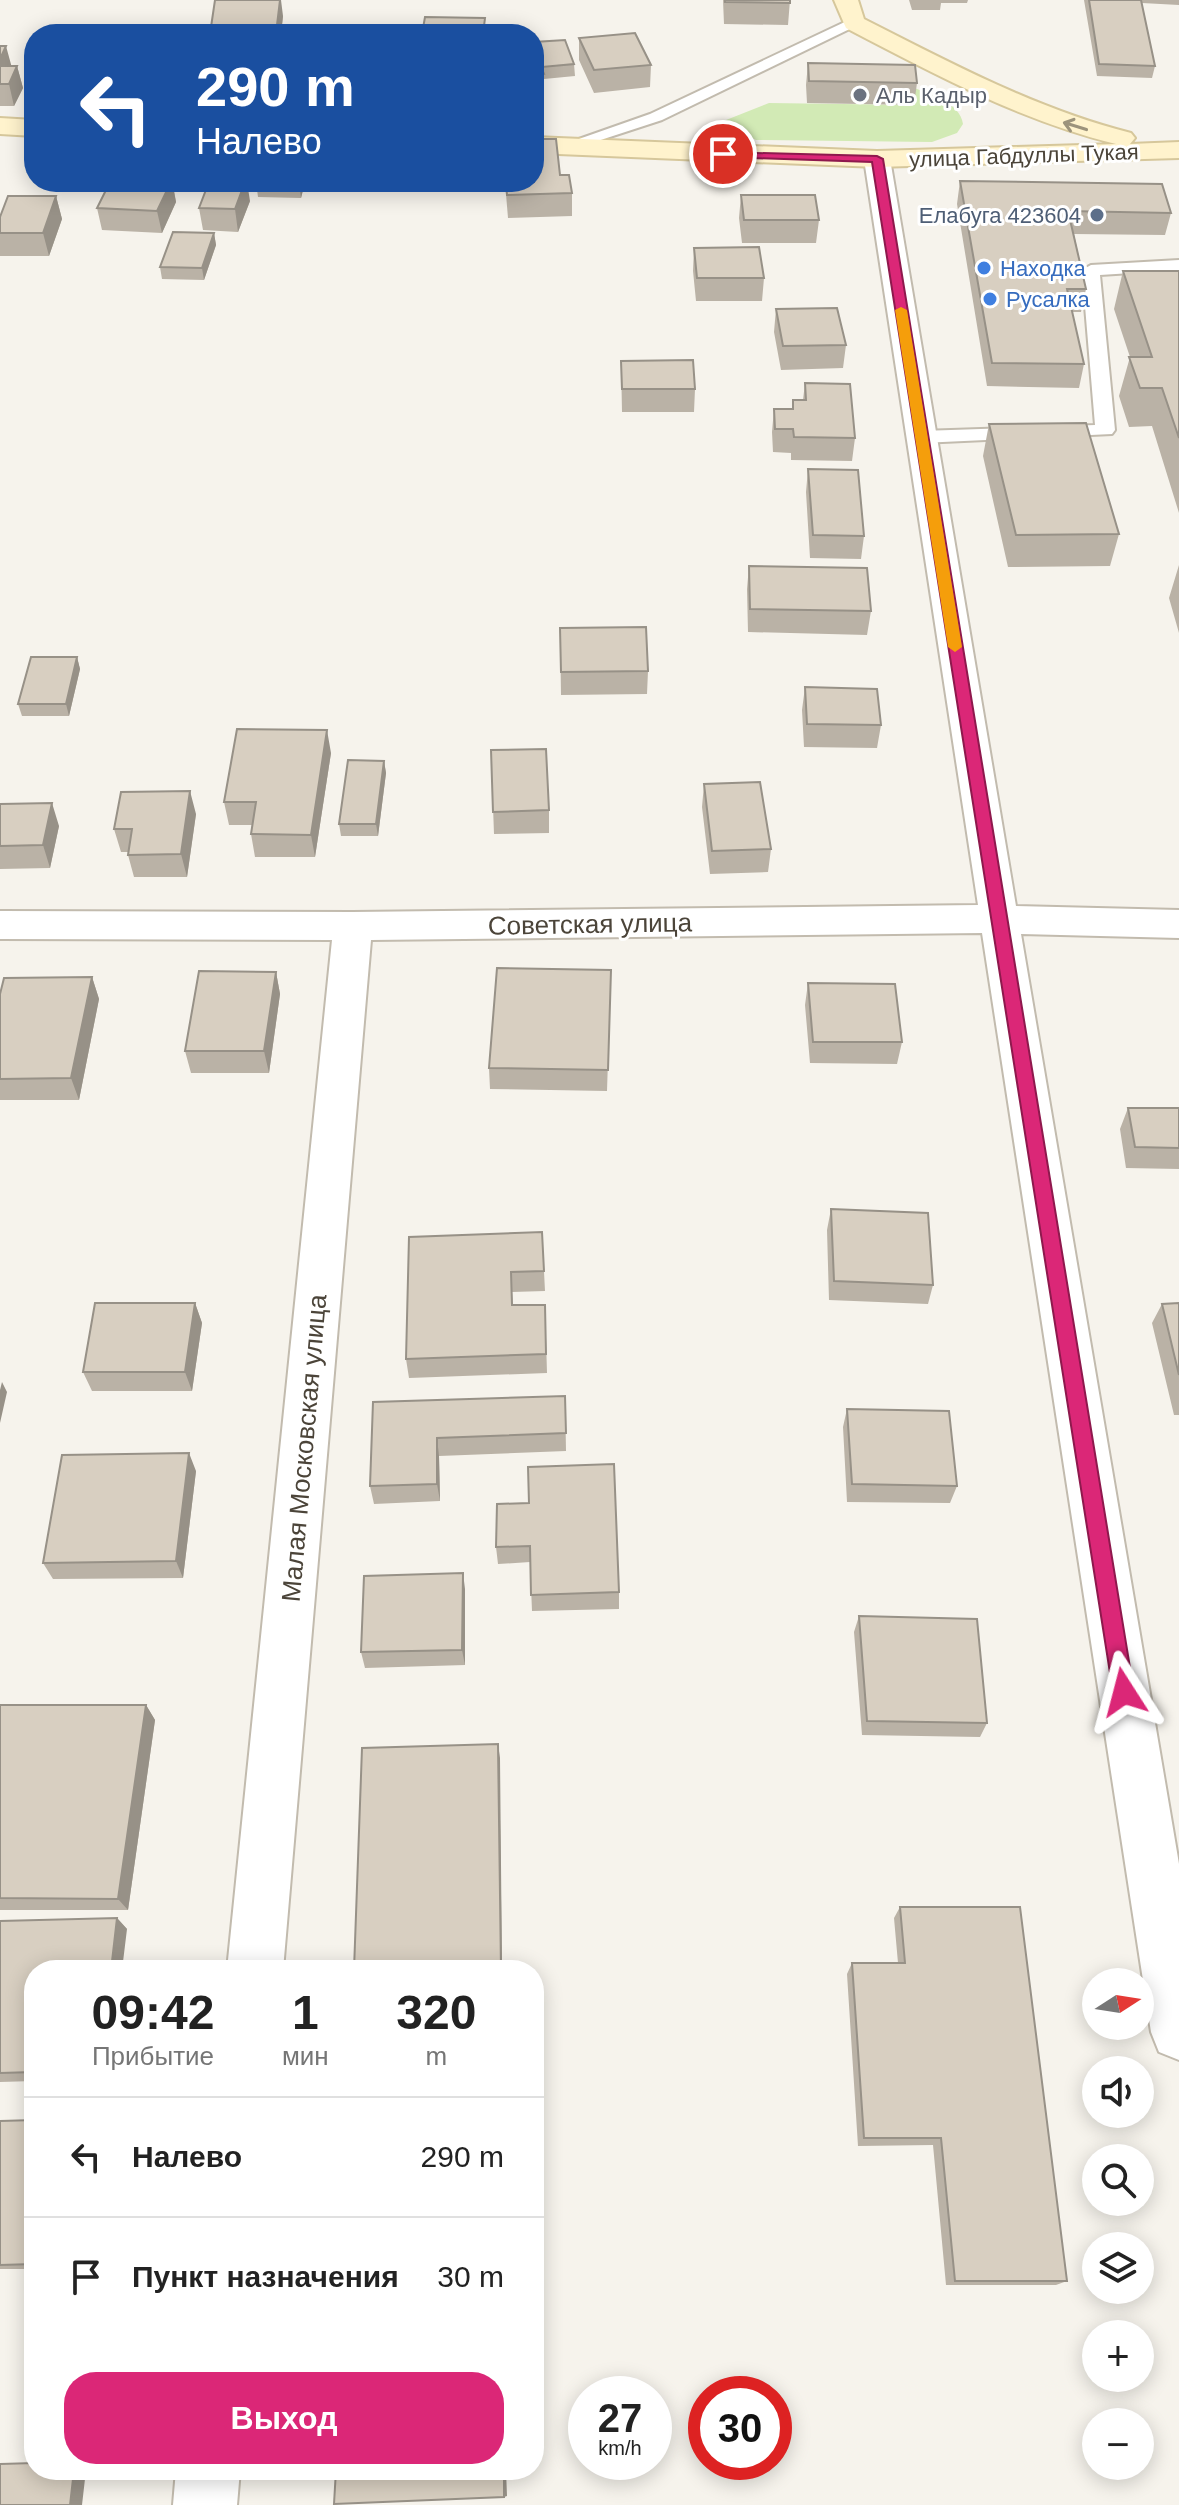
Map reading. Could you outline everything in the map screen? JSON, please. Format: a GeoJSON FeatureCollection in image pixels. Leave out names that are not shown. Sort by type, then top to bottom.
{"type":"FeatureCollection","features":[{"type":"Feature","properties":{"kind":"main road"},"geometry":{"type":"LineString","coordinates":[[850,12],[1004,99],[1075,128],[1137,141],[1179,144]]}},
{"type":"Feature","properties":{"kind":"main road"},"geometry":{"type":"LineString","coordinates":[[951,158],[1006,145],[1015,125],[1004,99]]}},
{"type":"Feature","properties":{"kind":"main road"},"geometry":{"type":"LineString","coordinates":[[0,126],[24,127]]}},
{"type":"Feature","properties":{"kind":"main road","name":"улица Габдуллы Тукая"},"geometry":{"type":"LineString","coordinates":[[544,145],[877,159],[1179,150]]}},
{"type":"Feature","properties":{"kind":"street"},"geometry":{"type":"LineString","coordinates":[[877,159],[1179,2032]]}},
{"type":"Feature","properties":{"kind":"street","name":"Советская улица"},"geometry":{"type":"LineString","coordinates":[[0,925],[353,926],[998,919],[1179,924]]}},
{"type":"Feature","properties":{"kind":"street","name":"Малая Московская улица"},"geometry":{"type":"LineString","coordinates":[[256,1960],[353,926]]}},
{"type":"Feature","properties":{"kind":"street"},"geometry":{"type":"LineString","coordinates":[[205,2505],[207,2480]]}},
{"type":"Feature","properties":{"kind":"lane"},"geometry":{"type":"LineString","coordinates":[[567,146],[656,117],[850,12]]}},
{"type":"Feature","properties":{"kind":"lane"},"geometry":{"type":"LineString","coordinates":[[921,437],[1105,430],[1091,270],[1179,265]]}},
{"type":"Feature","properties":{"kind":"green space"},"geometry":{"type":"Polygon","coordinates":[[[913,87],[956,110],[963,124],[957,133],[932,142],[756,140],[721,122],[769,103],[915,105],[913,87]]]}},
{"type":"Feature","properties":{"kind":"building"},"geometry":{"type":"Polygon","coordinates":[[[215,0],[280,0],[277,24],[211,24],[215,0]]]}},
{"type":"Feature","properties":{"kind":"building"},"geometry":{"type":"Polygon","coordinates":[[[790,0],[790,3],[725,2],[790,0]]]}},
{"type":"Feature","properties":{"kind":"building"},"geometry":{"type":"Polygon","coordinates":[[[1089,0],[1141,0],[1155,66],[1099,64],[1089,0]]]}},
{"type":"Feature","properties":{"kind":"building"},"geometry":{"type":"Polygon","coordinates":[[[425,17],[485,18],[484,24],[424,24],[425,17]]]}},
{"type":"Feature","properties":{"kind":"building"},"geometry":{"type":"Polygon","coordinates":[[[635,33],[651,65],[594,70],[579,38],[635,33]]]}},
{"type":"Feature","properties":{"kind":"building"},"geometry":{"type":"Polygon","coordinates":[[[565,40],[574,64],[544,67],[544,41],[565,40]]]}},
{"type":"Feature","properties":{"kind":"building"},"geometry":{"type":"Polygon","coordinates":[[[808,63],[915,65],[917,83],[809,81],[808,63]]]}},
{"type":"Feature","properties":{"kind":"building"},"geometry":{"type":"Polygon","coordinates":[[[0,66],[17,66],[9,84],[0,84],[0,66]]]}},
{"type":"Feature","properties":{"kind":"building"},"geometry":{"type":"Polygon","coordinates":[[[544,139],[556,139],[560,175],[569,175],[572,193],[507,195],[507,192],[544,192],[544,139]]]}},
{"type":"Feature","properties":{"kind":"building"},"geometry":{"type":"Polygon","coordinates":[[[960,181],[1162,184],[1171,213],[1068,211],[1086,289],[1067,289],[1084,364],[992,363],[960,181]]]}},
{"type":"Feature","properties":{"kind":"building"},"geometry":{"type":"Polygon","coordinates":[[[105,192],[166,192],[157,211],[97,208],[105,192]]]}},
{"type":"Feature","properties":{"kind":"building"},"geometry":{"type":"Polygon","coordinates":[[[205,192],[241,192],[235,209],[199,208],[205,192]]]}},
{"type":"Feature","properties":{"kind":"building"},"geometry":{"type":"Polygon","coordinates":[[[741,195],[815,195],[819,220],[744,220],[741,195]]]}},
{"type":"Feature","properties":{"kind":"building"},"geometry":{"type":"Polygon","coordinates":[[[8,196],[56,196],[43,233],[0,233],[0,217],[8,196]]]}},
{"type":"Feature","properties":{"kind":"building"},"geometry":{"type":"Polygon","coordinates":[[[173,232],[214,233],[202,268],[160,267],[173,232]]]}},
{"type":"Feature","properties":{"kind":"building"},"geometry":{"type":"Polygon","coordinates":[[[759,247],[764,278],[697,278],[694,248],[759,247]]]}},
{"type":"Feature","properties":{"kind":"building"},"geometry":{"type":"Polygon","coordinates":[[[1123,271],[1179,271],[1179,438],[1162,388],[1140,388],[1129,357],[1152,357],[1123,271]]]}},
{"type":"Feature","properties":{"kind":"building"},"geometry":{"type":"Polygon","coordinates":[[[837,308],[846,345],[783,346],[776,309],[837,308]]]}},
{"type":"Feature","properties":{"kind":"building"},"geometry":{"type":"Polygon","coordinates":[[[693,360],[695,389],[622,389],[621,361],[693,360]]]}},
{"type":"Feature","properties":{"kind":"building"},"geometry":{"type":"Polygon","coordinates":[[[805,383],[850,384],[855,438],[794,437],[793,429],[775,429],[774,409],[793,409],[793,400],[806,400],[805,383]]]}},
{"type":"Feature","properties":{"kind":"building"},"geometry":{"type":"Polygon","coordinates":[[[1086,423],[1119,534],[1016,535],[989,424],[1086,423]]]}},
{"type":"Feature","properties":{"kind":"building"},"geometry":{"type":"Polygon","coordinates":[[[808,469],[858,470],[864,536],[813,535],[808,469]]]}},
{"type":"Feature","properties":{"kind":"building"},"geometry":{"type":"Polygon","coordinates":[[[749,566],[867,568],[871,611],[750,609],[749,566]]]}},
{"type":"Feature","properties":{"kind":"building"},"geometry":{"type":"Polygon","coordinates":[[[646,627],[648,671],[561,672],[560,628],[646,627]]]}},
{"type":"Feature","properties":{"kind":"building"},"geometry":{"type":"Polygon","coordinates":[[[31,657],[77,657],[66,704],[18,704],[31,657]]]}},
{"type":"Feature","properties":{"kind":"building"},"geometry":{"type":"Polygon","coordinates":[[[805,687],[877,689],[881,725],[807,724],[805,687]]]}},
{"type":"Feature","properties":{"kind":"building"},"geometry":{"type":"Polygon","coordinates":[[[237,729],[327,730],[311,835],[251,834],[256,802],[224,802],[237,729]]]}},
{"type":"Feature","properties":{"kind":"building"},"geometry":{"type":"Polygon","coordinates":[[[546,749],[549,810],[493,812],[491,750],[546,749]]]}},
{"type":"Feature","properties":{"kind":"building"},"geometry":{"type":"Polygon","coordinates":[[[348,760],[384,761],[376,824],[339,824],[348,760]]]}},
{"type":"Feature","properties":{"kind":"building"},"geometry":{"type":"Polygon","coordinates":[[[760,782],[771,849],[712,851],[704,784],[760,782]]]}},
{"type":"Feature","properties":{"kind":"building"},"geometry":{"type":"Polygon","coordinates":[[[190,791],[181,854],[128,855],[132,829],[114,829],[121,792],[190,791]]]}},
{"type":"Feature","properties":{"kind":"building"},"geometry":{"type":"Polygon","coordinates":[[[52,803],[43,845],[0,846],[0,804],[52,803]]]}},
{"type":"Feature","properties":{"kind":"building"},"geometry":{"type":"Polygon","coordinates":[[[497,968],[611,970],[608,1070],[489,1068],[497,968]]]}},
{"type":"Feature","properties":{"kind":"building"},"geometry":{"type":"Polygon","coordinates":[[[199,971],[276,972],[264,1051],[185,1051],[199,971]]]}},
{"type":"Feature","properties":{"kind":"building"},"geometry":{"type":"Polygon","coordinates":[[[92,977],[71,1078],[0,1079],[0,994],[4,978],[92,977]]]}},
{"type":"Feature","properties":{"kind":"building"},"geometry":{"type":"Polygon","coordinates":[[[808,983],[895,984],[902,1042],[813,1042],[808,983]]]}},
{"type":"Feature","properties":{"kind":"building"},"geometry":{"type":"Polygon","coordinates":[[[1128,1108],[1179,1108],[1179,1148],[1135,1147],[1128,1108]]]}},
{"type":"Feature","properties":{"kind":"building"},"geometry":{"type":"Polygon","coordinates":[[[831,1209],[928,1213],[933,1285],[834,1281],[831,1209]]]}},
{"type":"Feature","properties":{"kind":"building"},"geometry":{"type":"Polygon","coordinates":[[[542,1232],[544,1271],[511,1272],[512,1305],[545,1305],[546,1354],[406,1359],[409,1237],[542,1232]]]}},
{"type":"Feature","properties":{"kind":"building"},"geometry":{"type":"Polygon","coordinates":[[[95,1303],[195,1303],[185,1372],[83,1372],[95,1303]]]}},
{"type":"Feature","properties":{"kind":"building"},"geometry":{"type":"Polygon","coordinates":[[[1179,1303],[1179,1375],[1162,1304],[1179,1303]]]}},
{"type":"Feature","properties":{"kind":"building"},"geometry":{"type":"Polygon","coordinates":[[[565,1396],[566,1433],[437,1438],[437,1484],[370,1486],[373,1402],[565,1396]]]}},
{"type":"Feature","properties":{"kind":"building"},"geometry":{"type":"Polygon","coordinates":[[[847,1409],[949,1411],[957,1486],[852,1484],[847,1409]]]}},
{"type":"Feature","properties":{"kind":"building"},"geometry":{"type":"Polygon","coordinates":[[[189,1453],[176,1561],[43,1563],[62,1455],[189,1453]]]}},
{"type":"Feature","properties":{"kind":"building"},"geometry":{"type":"Polygon","coordinates":[[[614,1464],[619,1592],[531,1595],[530,1546],[496,1547],[497,1504],[529,1503],[528,1467],[614,1464]]]}},
{"type":"Feature","properties":{"kind":"building"},"geometry":{"type":"Polygon","coordinates":[[[463,1573],[462,1650],[361,1652],[364,1576],[463,1573]]]}},
{"type":"Feature","properties":{"kind":"building"},"geometry":{"type":"Polygon","coordinates":[[[859,1616],[977,1619],[987,1723],[867,1721],[859,1616]]]}},
{"type":"Feature","properties":{"kind":"building"},"geometry":{"type":"Polygon","coordinates":[[[0,1705],[146,1705],[118,1899],[0,1898],[0,1705]]]}},
{"type":"Feature","properties":{"kind":"building"},"geometry":{"type":"Polygon","coordinates":[[[498,1744],[501,1960],[354,1960],[362,1748],[498,1744]]]}},
{"type":"Feature","properties":{"kind":"building"},"geometry":{"type":"Polygon","coordinates":[[[900,1907],[1020,1907],[1067,2281],[955,2281],[941,2138],[864,2138],[852,1963],[905,1963],[900,1907]]]}},
{"type":"Feature","properties":{"kind":"building"},"geometry":{"type":"Polygon","coordinates":[[[117,1918],[112,1960],[24,1960],[24,2072],[0,2073],[0,1921],[117,1918]]]}},
{"type":"Feature","properties":{"kind":"building"},"geometry":{"type":"Polygon","coordinates":[[[24,2120],[24,2264],[0,2265],[0,2121],[24,2120]]]}},
{"type":"Feature","properties":{"kind":"building"},"geometry":{"type":"Polygon","coordinates":[[[24,2463],[24,2480],[73,2480],[70,2505],[0,2505],[0,2464],[24,2463]]]}},
{"type":"Feature","properties":{"kind":"building"},"geometry":{"type":"Polygon","coordinates":[[[335,2480],[504,2480],[504,2497],[334,2504],[335,2480]]]}},
{"type":"Feature","properties":{"kind":"slow traffic"},"geometry":{"type":"LineString","coordinates":[[901,310],[955,647]]}},
{"type":"Feature","properties":{"kind":"place","name":"Аль Кадыр"},"geometry":{"type":"Point","coordinates":[860,95]}},
{"type":"Feature","properties":{"kind":"place","name":"Елабуга 423604"},"geometry":{"type":"Point","coordinates":[1097,215]}},
{"type":"Feature","properties":{"kind":"place","name":"Находка"},"geometry":{"type":"Point","coordinates":[984,268]}},
{"type":"Feature","properties":{"kind":"place","name":"Русалка"},"geometry":{"type":"Point","coordinates":[990,299]}},
{"type":"Feature","properties":{"kind":"route"},"geometry":{"type":"LineString","coordinates":[[723,154],[877,159],[1124,1692]]}}]}
